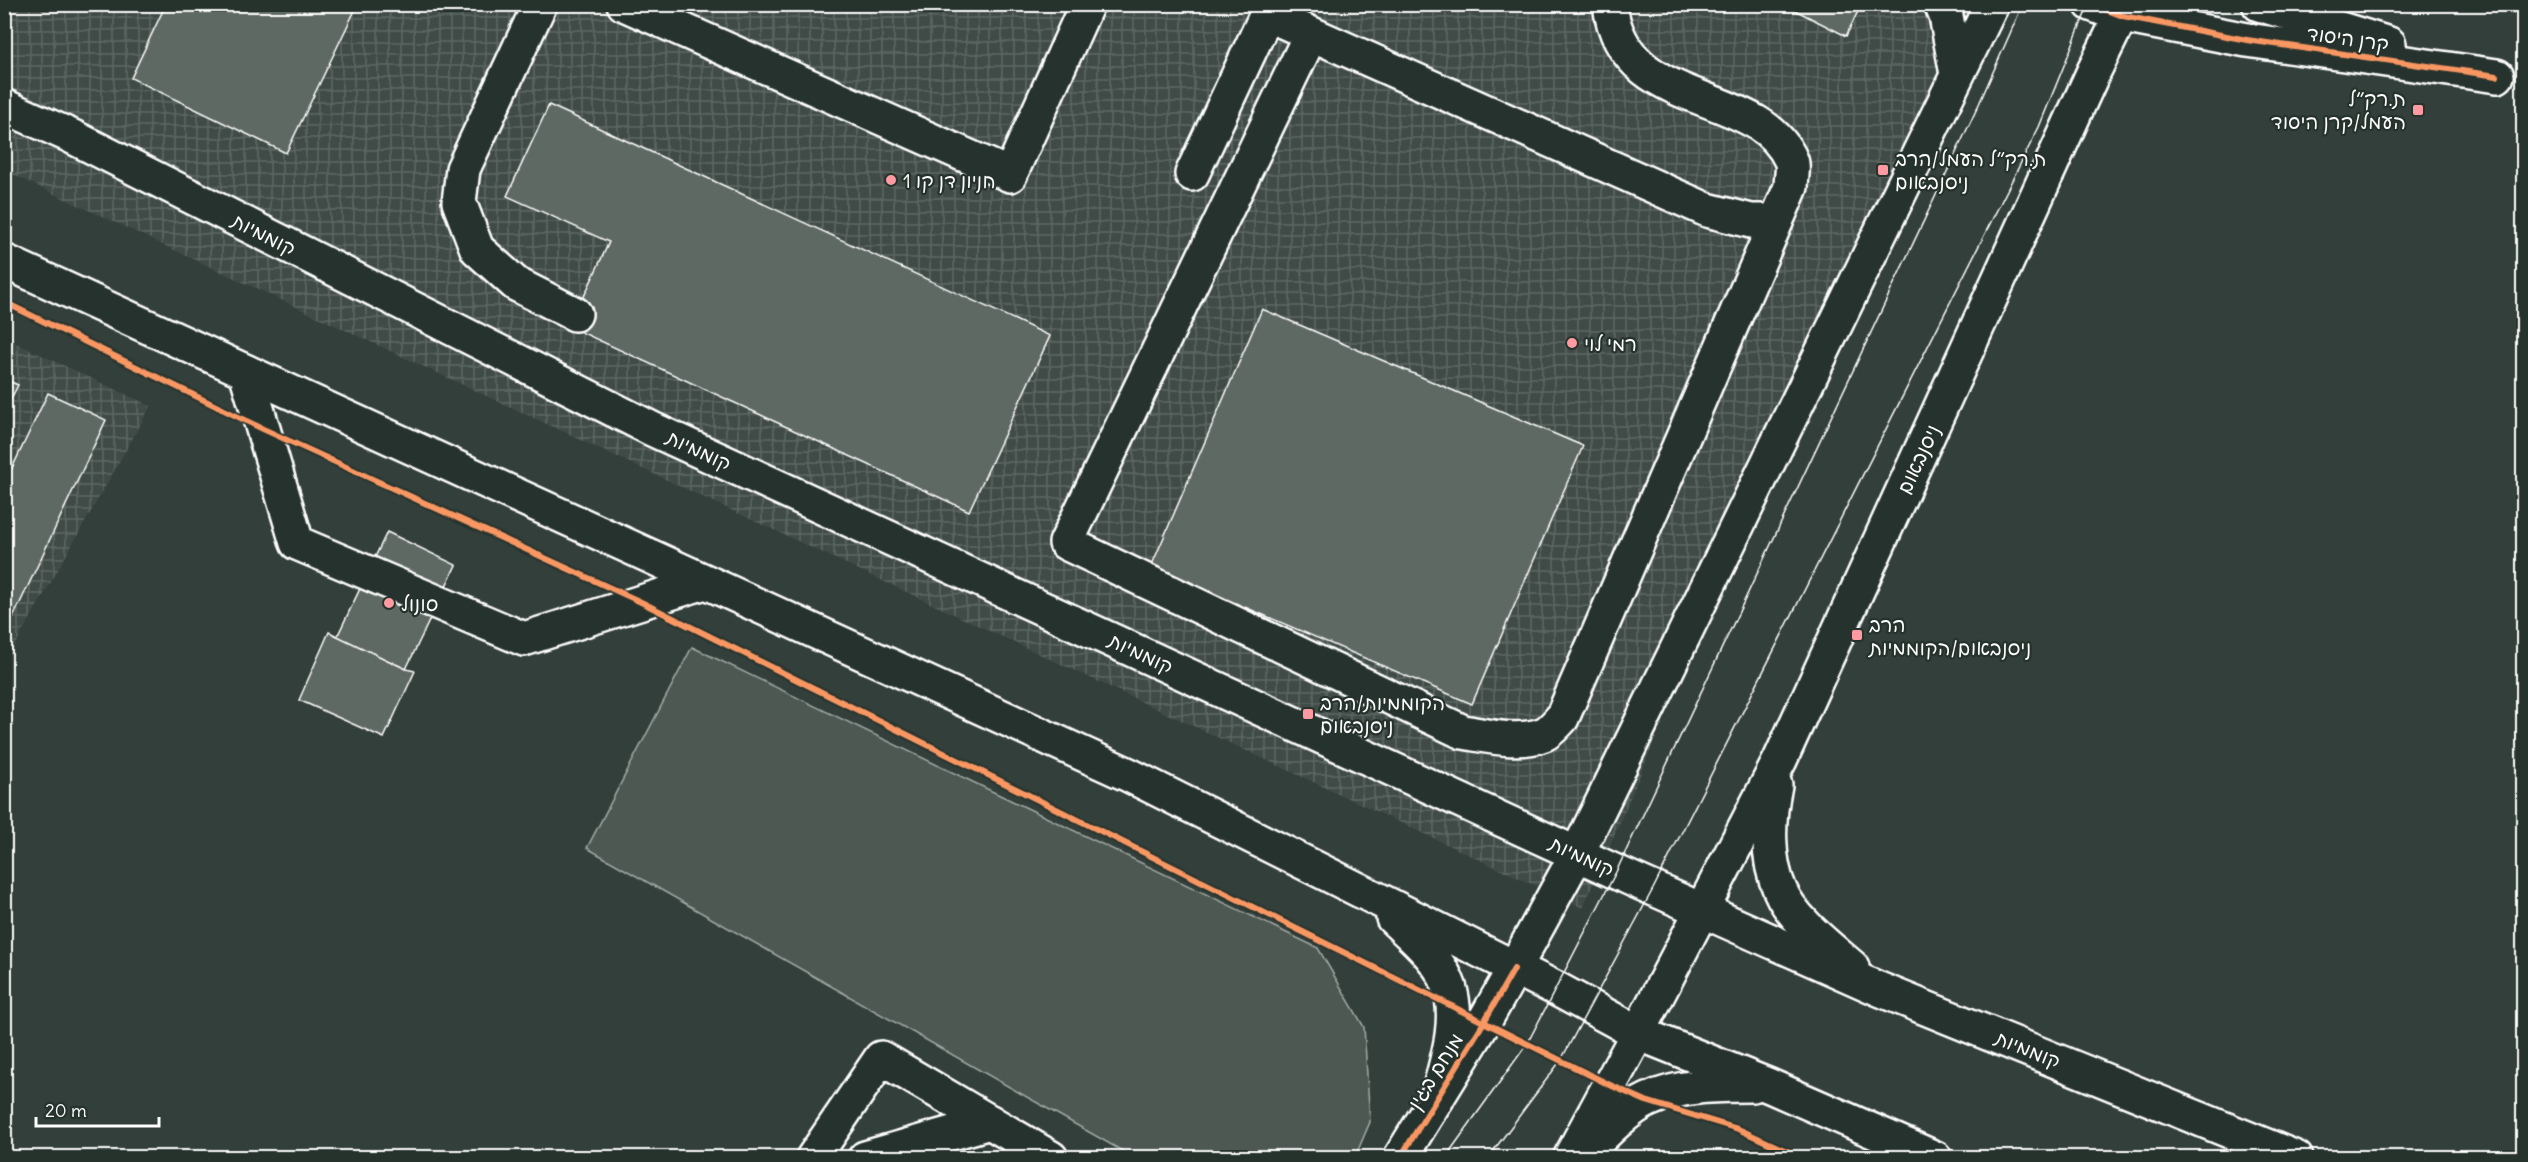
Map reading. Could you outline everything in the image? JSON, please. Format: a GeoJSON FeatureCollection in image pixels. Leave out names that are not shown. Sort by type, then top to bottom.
{"type":"FeatureCollection","features":[{"type":"Feature","properties":{"kind":"main road"},"geometry":{"type":"LineString","coordinates":[[540,4],[463,169],[459,202],[477,249],[516,284],[575,314]]}},
{"type":"Feature","properties":{"kind":"main road"},"geometry":{"type":"LineString","coordinates":[[624,4],[1010,175],[1087,4]]}},
{"type":"Feature","properties":{"kind":"main road"},"geometry":{"type":"LineString","coordinates":[[1311,34],[1066,543],[1463,732],[1494,737],[1522,738],[1546,734],[1562,718],[1791,187],[1792,162],[1778,139],[1758,123],[1654,78],[1630,56],[1612,24],[1610,4]]}},
{"type":"Feature","properties":{"kind":"main road"},"geometry":{"type":"LineString","coordinates":[[1941,4],[1946,16],[1957,74]]}},
{"type":"Feature","properties":{"kind":"main road"},"geometry":{"type":"LineString","coordinates":[[1577,854],[1992,4]]}},
{"type":"Feature","properties":{"kind":"main road","name":"קרן היסוד"},"geometry":{"type":"LineString","coordinates":[[2091,4],[2247,40],[2510,79]]}},
{"type":"Feature","properties":{"kind":"main road","name":"קרן היסוד"},"geometry":{"type":"LineString","coordinates":[[2259,4],[2510,79]]}},
{"type":"Feature","properties":{"kind":"main road"},"geometry":{"type":"LineString","coordinates":[[1192,174],[1269,9],[1311,34],[1707,210],[1751,221],[1776,221]]}},
{"type":"Feature","properties":{"kind":"main road","name":"ניסנבאום"},"geometry":{"type":"LineString","coordinates":[[1703,911],[1780,760],[2093,73],[2125,10]]}},
{"type":"Feature","properties":{"kind":"main road","name":"קוממיות"},"geometry":{"type":"LineString","coordinates":[[4,106],[70,136],[652,429],[1577,854],[1879,989],[2296,1158]]}},
{"type":"Feature","properties":{"kind":"main road"},"geometry":{"type":"LineString","coordinates":[[4,261],[1129,775],[1638,1033],[1770,1086],[1935,1158]]}},
{"type":"Feature","properties":{"kind":"main road"},"geometry":{"type":"LineString","coordinates":[[246,372],[297,543],[524,639],[705,582]]}},
{"type":"Feature","properties":{"kind":"main road"},"geometry":{"type":"LineString","coordinates":[[1780,760],[1770,822],[1772,863],[1780,891],[1802,921],[1879,989]]}},
{"type":"Feature","properties":{"kind":"main road","name":"מנחם בגין"},"geometry":{"type":"LineString","coordinates":[[1400,1158],[1514,969],[1577,854]]}},
{"type":"Feature","properties":{"kind":"main road"},"geometry":{"type":"LineString","coordinates":[[1368,895],[1429,953],[1448,984],[1452,1006],[1452,1039],[1437,1099]]}},
{"type":"Feature","properties":{"kind":"main road"},"geometry":{"type":"LineString","coordinates":[[1570,1158],[1703,911]]}},
{"type":"Feature","properties":{"kind":"main road"},"geometry":{"type":"LineString","coordinates":[[813,1158],[881,1058],[1051,1158]]}},
{"type":"Feature","properties":{"kind":"main road"},"geometry":{"type":"LineString","coordinates":[[1580,1158],[1618,1122],[1646,1101],[1673,1091],[1698,1087],[1770,1086]]}},
{"type":"Feature","properties":{"kind":"main road"},"geometry":{"type":"LineString","coordinates":[[865,1158],[990,1122]]}},
{"type":"Feature","properties":{"kind":"shaded area"},"geometry":{"type":"Polygon","coordinates":[[[5,5],[1970,5],[1583,908],[5,171],[5,5]]]}},
{"type":"Feature","properties":{"kind":"shaded area"},"geometry":{"type":"Polygon","coordinates":[[[5,338],[151,406],[5,663],[5,338]]]}},
{"type":"Feature","properties":{"kind":"shaded area"},"geometry":{"type":"Polygon","coordinates":[[[692,647],[1318,948],[1364,1027],[1370,1122],[1355,1157],[1133,1157],[587,848],[692,647]]]}},
{"type":"Feature","properties":{"kind":"building"},"geometry":{"type":"Polygon","coordinates":[[[166,4],[358,4],[286,153],[131,78],[166,4]]]}},
{"type":"Feature","properties":{"kind":"building"},"geometry":{"type":"Polygon","coordinates":[[[1783,4],[1859,4],[1861,5],[1846,36],[1783,4]]]}},
{"type":"Feature","properties":{"kind":"building"},"geometry":{"type":"Polygon","coordinates":[[[2497,4],[2524,4],[2524,15],[2496,8],[2497,4]]]}},
{"type":"Feature","properties":{"kind":"building"},"geometry":{"type":"Polygon","coordinates":[[[549,105],[1050,336],[969,511],[570,327],[609,242],[507,196],[549,105]]]}},
{"type":"Feature","properties":{"kind":"building"},"geometry":{"type":"Polygon","coordinates":[[[1262,309],[1583,446],[1472,704],[1151,567],[1262,309]]]}},
{"type":"Feature","properties":{"kind":"building"},"geometry":{"type":"Polygon","coordinates":[[[4,379],[18,385],[4,413],[4,379]]]}},
{"type":"Feature","properties":{"kind":"building"},"geometry":{"type":"Polygon","coordinates":[[[48,393],[106,420],[4,637],[4,485],[48,393]]]}},
{"type":"Feature","properties":{"kind":"building"},"geometry":{"type":"Polygon","coordinates":[[[387,532],[456,565],[406,669],[337,637],[387,532]]]}},
{"type":"Feature","properties":{"kind":"building"},"geometry":{"type":"Polygon","coordinates":[[[329,632],[406,669],[415,671],[384,738],[299,700],[329,632]]]}},
{"type":"Feature","properties":{"kind":"tram line"},"geometry":{"type":"LineString","coordinates":[[1445,1158],[1527,1044],[1616,872],[1979,104],[2023,4]]}},
{"type":"Feature","properties":{"kind":"tram line"},"geometry":{"type":"LineString","coordinates":[[1488,1158],[1561,1060],[1653,889],[2039,127],[2089,4]]}},
{"type":"Feature","properties":{"kind":"cycle path"},"geometry":{"type":"LineString","coordinates":[[2091,4],[2123,16],[2247,40],[2497,76]]}},
{"type":"Feature","properties":{"kind":"cycle path"},"geometry":{"type":"LineString","coordinates":[[4,302],[263,429],[641,602],[1610,1085],[1646,1101],[1738,1129],[1802,1158]]}},
{"type":"Feature","properties":{"kind":"cycle path"},"geometry":{"type":"LineString","coordinates":[[1400,1158],[1514,969]]}},
{"type":"Feature","properties":{"kind":"place","name":"ת.רק״ל העמל/קרן היסוד"},"geometry":{"type":"Point","coordinates":[2418,110]}},
{"type":"Feature","properties":{"kind":"place","name":"ת.רק״ל העמל/הרב ניסנבאום"},"geometry":{"type":"Point","coordinates":[1883,170]}},
{"type":"Feature","properties":{"kind":"place","name":"חניון דן קו 1"},"geometry":{"type":"Point","coordinates":[891,180]}},
{"type":"Feature","properties":{"kind":"place","name":"רמי לוי"},"geometry":{"type":"Point","coordinates":[1572,343]}},
{"type":"Feature","properties":{"kind":"place","name":"סונול"},"geometry":{"type":"Point","coordinates":[389,603]}},
{"type":"Feature","properties":{"kind":"place","name":"הרב ניסנבאום/הקוממיות"},"geometry":{"type":"Point","coordinates":[1857,635]}},
{"type":"Feature","properties":{"kind":"place","name":"הקוממיות/הרב ניסנבאום"},"geometry":{"type":"Point","coordinates":[1308,714]}}]}
